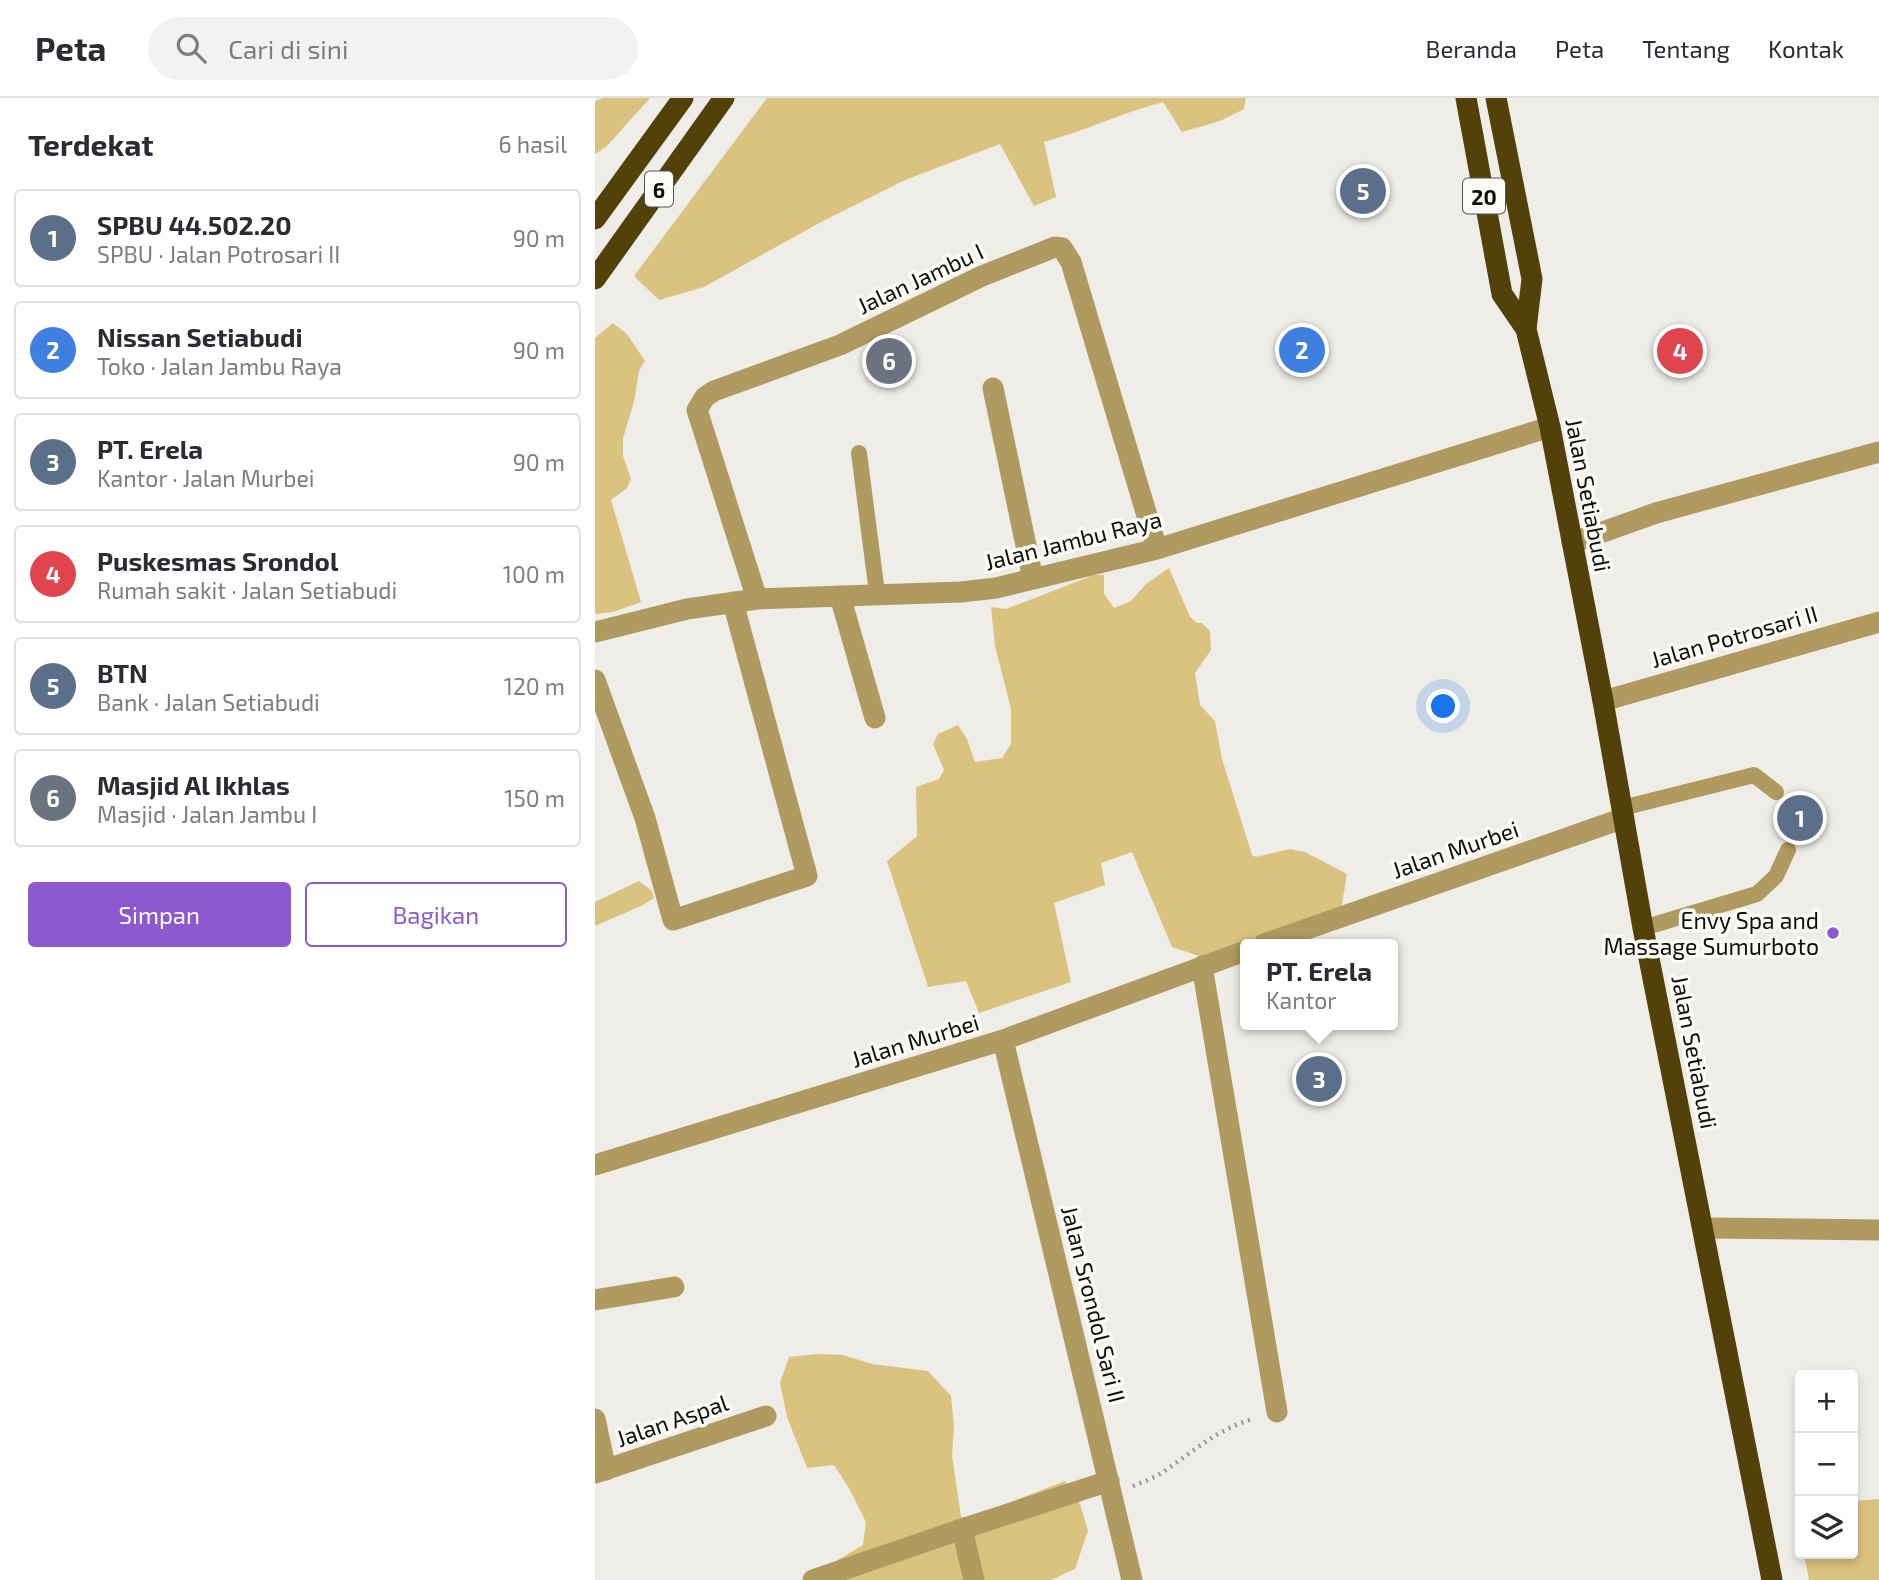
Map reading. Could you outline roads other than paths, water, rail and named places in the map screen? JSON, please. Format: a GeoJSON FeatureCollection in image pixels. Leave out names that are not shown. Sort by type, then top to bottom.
{"type":"FeatureCollection","features":[{"type":"Feature","properties":{"kind":"highway","name":"6"},"geometry":{"type":"LineString","coordinates":[[595,219],[683,98]]}},
{"type":"Feature","properties":{"kind":"highway","name":"6"},"geometry":{"type":"LineString","coordinates":[[595,279],[724,98]]}},
{"type":"Feature","properties":{"kind":"highway","name":"Jalan Setiabudi"},"geometry":{"type":"LineString","coordinates":[[1466,98],[1502,293],[1526,330],[1550,427],[1603,701],[1643,928],[1772,1580]]}},
{"type":"Feature","properties":{"kind":"highway","name":"Jalan Setiabudi"},"geometry":{"type":"LineString","coordinates":[[1496,98],[1532,279],[1526,330]]}},
{"type":"Feature","properties":{"kind":"street","name":"Jalan Jambu I"},"geometry":{"type":"LineString","coordinates":[[757,599],[705,439],[697,410],[699,403],[714,391],[840,345],[982,276],[1055,247],[1062,248],[1071,262],[1157,549]]}},
{"type":"Feature","properties":{"kind":"street"},"geometry":{"type":"LineString","coordinates":[[993,388],[1033,579]]}},
{"type":"Feature","properties":{"kind":"street","name":"Jalan Jambu Raya"},"geometry":{"type":"LineString","coordinates":[[595,632],[687,610],[757,599],[961,592],[996,588],[1157,549],[1550,427]]}},
{"type":"Feature","properties":{"kind":"street"},"geometry":{"type":"LineString","coordinates":[[1572,543],[1656,513],[1879,452]]}},
{"type":"Feature","properties":{"kind":"street"},"geometry":{"type":"LineString","coordinates":[[840,596],[875,718]]}},
{"type":"Feature","properties":{"kind":"street"},"geometry":{"type":"LineString","coordinates":[[595,680],[645,818],[673,920],[807,876],[733,602]]}},
{"type":"Feature","properties":{"kind":"street","name":"Jalan Potrosari II"},"geometry":{"type":"LineString","coordinates":[[1603,701],[1879,622]]}},
{"type":"Feature","properties":{"kind":"street","name":"Jalan Murbei"},"geometry":{"type":"LineString","coordinates":[[1278,939],[1623,813]]}},
{"type":"Feature","properties":{"kind":"street","name":"Jalan Murbei"},"geometry":{"type":"LineString","coordinates":[[595,1165],[1003,1040],[1240,953]]}},
{"type":"Feature","properties":{"kind":"street"},"geometry":{"type":"LineString","coordinates":[[1202,966],[1277,1412]]}},
{"type":"Feature","properties":{"kind":"street","name":"Jalan Srondol Sari II"},"geometry":{"type":"LineString","coordinates":[[1003,1040],[1132,1580]]}},
{"type":"Feature","properties":{"kind":"street"},"geometry":{"type":"LineString","coordinates":[[1704,1228],[1879,1230]]}},
{"type":"Feature","properties":{"kind":"street"},"geometry":{"type":"LineString","coordinates":[[595,1300],[674,1287]]}},
{"type":"Feature","properties":{"kind":"street","name":"Jalan Aspal"},"geometry":{"type":"LineString","coordinates":[[600,1472],[766,1416]]}},
{"type":"Feature","properties":{"kind":"street"},"geometry":{"type":"LineString","coordinates":[[595,1419],[600,1472]]}},
{"type":"Feature","properties":{"kind":"street"},"geometry":{"type":"LineString","coordinates":[[813,1580],[963,1529],[1111,1487]]}},
{"type":"Feature","properties":{"kind":"street"},"geometry":{"type":"LineString","coordinates":[[963,1529],[974,1580]]}},
{"type":"Feature","properties":{"kind":"lane"},"geometry":{"type":"LineString","coordinates":[[859,453],[877,593]]}},
{"type":"Feature","properties":{"kind":"lane"},"geometry":{"type":"LineString","coordinates":[[1623,813],[1754,775],[1776,792]]}},
{"type":"Feature","properties":{"kind":"lane"},"geometry":{"type":"LineString","coordinates":[[1643,928],[1757,894],[1776,876],[1788,850]]}},
{"type":"Feature","properties":{"kind":"place","name":"BTN"},"geometry":{"type":"Point","coordinates":[1363,191]}},
{"type":"Feature","properties":{"kind":"place","name":"Nissan Setiabudi"},"geometry":{"type":"Point","coordinates":[1302,350]}},
{"type":"Feature","properties":{"kind":"place","name":"Puskesmas Srondol"},"geometry":{"type":"Point","coordinates":[1680,351]}},
{"type":"Feature","properties":{"kind":"place","name":"Masjid Al Ikhlas"},"geometry":{"type":"Point","coordinates":[889,361]}},
{"type":"Feature","properties":{"kind":"place","name":"SPBU 44.502.20"},"geometry":{"type":"Point","coordinates":[1800,818]}},
{"type":"Feature","properties":{"kind":"place","name":"Envy Spa and Massage Sumurboto"},"geometry":{"type":"Point","coordinates":[1833,933]}},
{"type":"Feature","properties":{"kind":"place","name":"PT. Erela"},"geometry":{"type":"Point","coordinates":[1319,1079]}}]}
